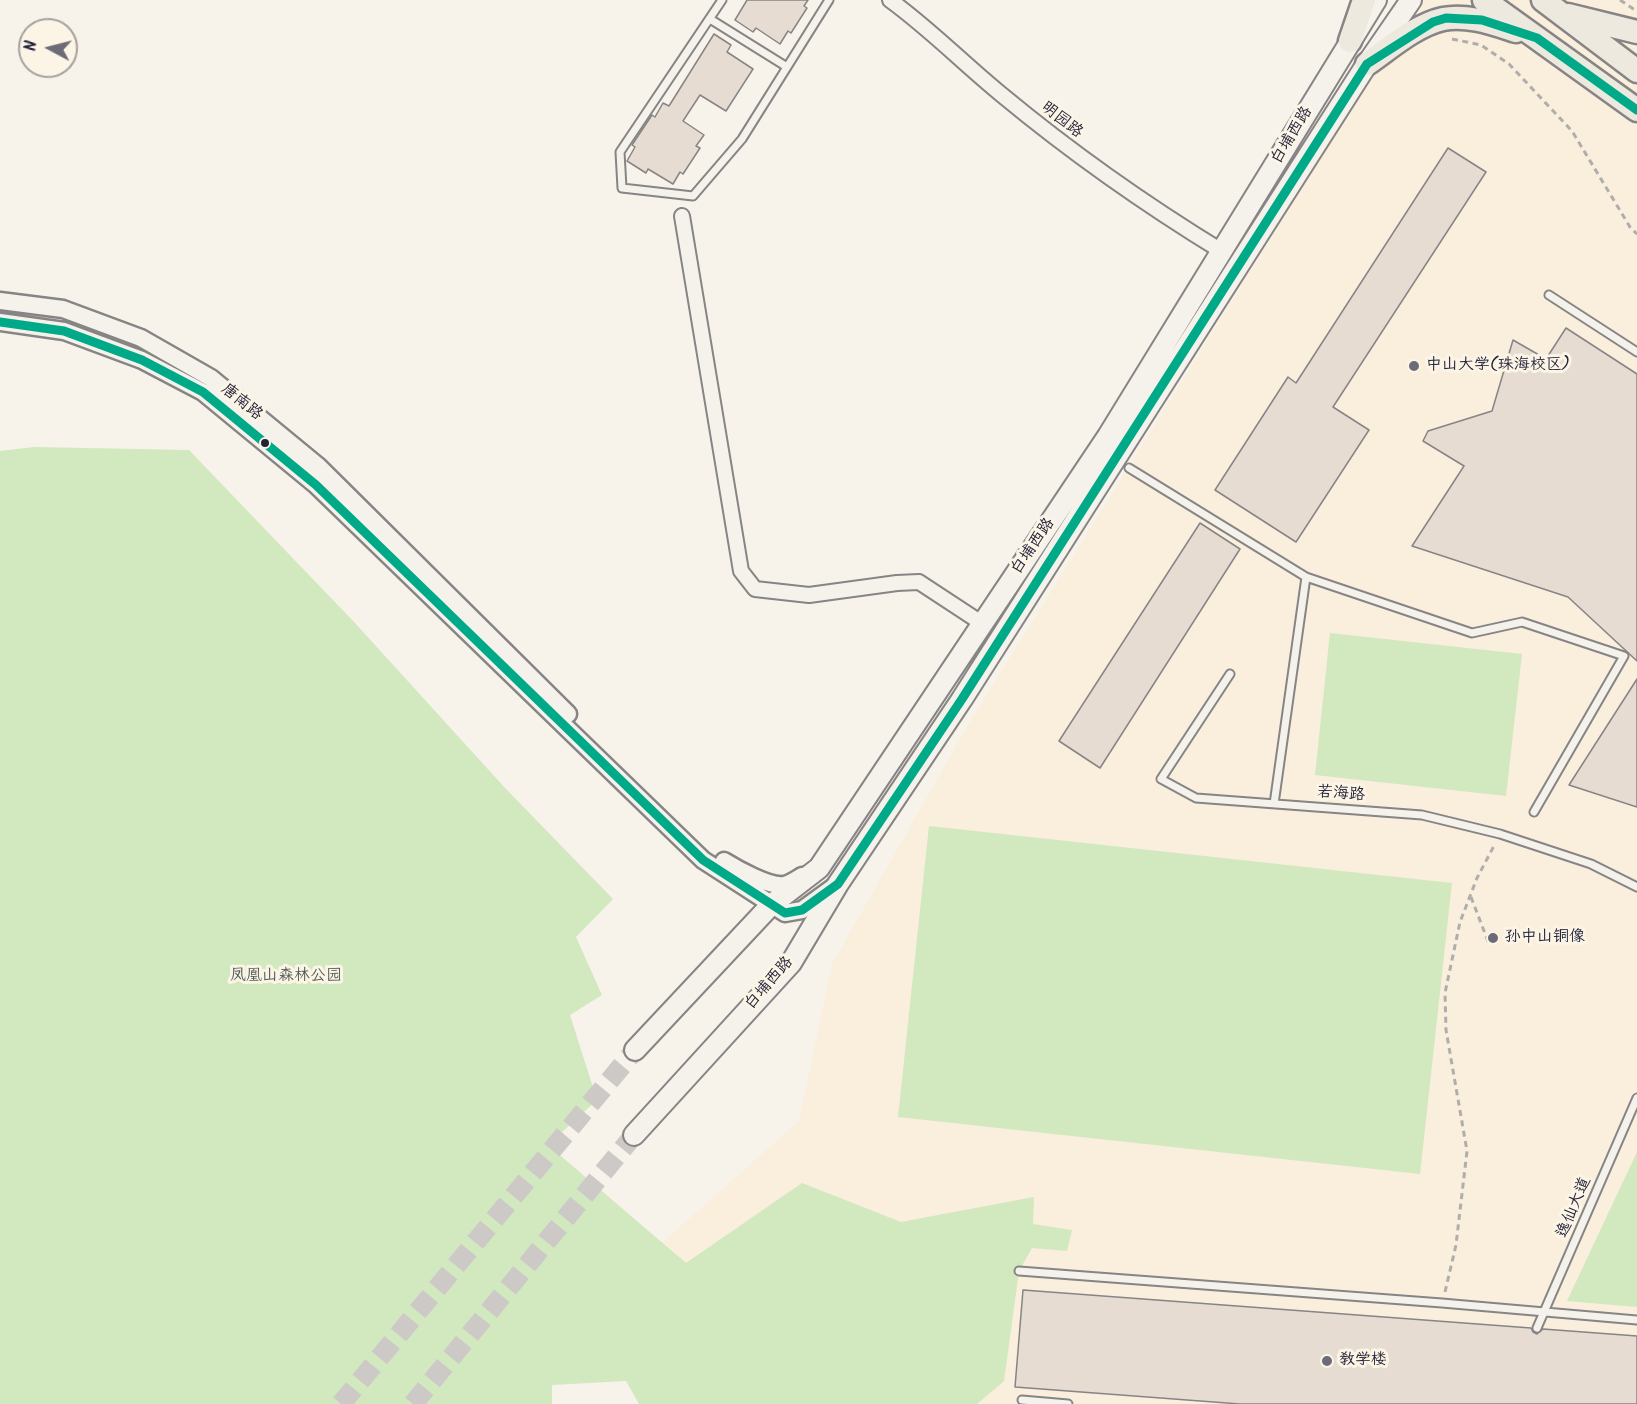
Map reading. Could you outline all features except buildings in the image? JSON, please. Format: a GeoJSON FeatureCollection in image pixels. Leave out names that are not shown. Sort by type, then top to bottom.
{"type":"FeatureCollection","features":[{"type":"Feature","properties":{"kind":"highway"},"geometry":{"type":"LineString","coordinates":[[1350,41],[1364,0]]}},
{"type":"Feature","properties":{"kind":"highway"},"geometry":{"type":"LineString","coordinates":[[1484,0],[1637,110]]}},
{"type":"Feature","properties":{"kind":"highway"},"geometry":{"type":"LineString","coordinates":[[1552,7],[1637,32]]}},
{"type":"Feature","properties":{"kind":"highway"},"geometry":{"type":"LineString","coordinates":[[1552,7],[1637,71]]}},
{"type":"Feature","properties":{"kind":"highway"},"geometry":{"type":"LineString","coordinates":[[1368,64],[1410,34],[1446,18],[1482,20],[1537,38]]}},
{"type":"Feature","properties":{"kind":"main road","name":"白埔西路"},"geometry":{"type":"LineString","coordinates":[[635,1050],[771,905],[819,868],[1108,436],[1376,0]]}},
{"type":"Feature","properties":{"kind":"main road","name":"白埔西路"},"geometry":{"type":"LineString","coordinates":[[634,1135],[791,963],[838,884],[962,699],[1411,0]]}},
{"type":"Feature","properties":{"kind":"street","name":"明园路"},"geometry":{"type":"LineString","coordinates":[[890,0],[1002,95],[1072,150],[1170,220],[1223,252]]}},
{"type":"Feature","properties":{"kind":"street"},"geometry":{"type":"LineString","coordinates":[[682,216],[741,571],[755,589],[809,596],[919,582],[983,624]]}},
{"type":"Feature","properties":{"kind":"street","name":"唐南路"},"geometry":{"type":"LineString","coordinates":[[0,300],[63,309],[141,338],[211,378],[318,466],[700,844],[741,872],[783,885],[819,868]]}},
{"type":"Feature","properties":{"kind":"street","name":"唐南路"},"geometry":{"type":"LineString","coordinates":[[0,322],[64,331],[142,360],[203,392],[316,485],[703,860],[786,913],[802,910],[838,884]]}},
{"type":"Feature","properties":{"kind":"lane"},"geometry":{"type":"LineString","coordinates":[[722,0],[620,152],[622,188],[693,196],[742,139],[829,0]]}},
{"type":"Feature","properties":{"kind":"lane"},"geometry":{"type":"LineString","coordinates":[[710,19],[787,67]]}},
{"type":"Feature","properties":{"kind":"lane"},"geometry":{"type":"LineString","coordinates":[[1549,295],[1637,352]]}},
{"type":"Feature","properties":{"kind":"lane"},"geometry":{"type":"LineString","coordinates":[[1129,468],[1306,577],[1472,633],[1522,622],[1624,656],[1534,812]]}},
{"type":"Feature","properties":{"kind":"lane"},"geometry":{"type":"LineString","coordinates":[[1274,804],[1306,577]]}},
{"type":"Feature","properties":{"kind":"lane","name":"若海路"},"geometry":{"type":"LineString","coordinates":[[1230,674],[1161,779],[1196,798],[1422,815],[1500,834],[1591,864],[1637,887]]}},
{"type":"Feature","properties":{"kind":"lane","name":"逸仙大道"},"geometry":{"type":"LineString","coordinates":[[1538,1328],[1637,1098]]}},
{"type":"Feature","properties":{"kind":"lane"},"geometry":{"type":"LineString","coordinates":[[1019,1271],[1637,1320]]}},
{"type":"Feature","properties":{"kind":"lane"},"geometry":{"type":"LineString","coordinates":[[1022,1400],[1068,1404]]}},
{"type":"Feature","properties":{"kind":"path"},"geometry":{"type":"LineString","coordinates":[[1620,0],[1637,11]]}},
{"type":"Feature","properties":{"kind":"path"},"geometry":{"type":"LineString","coordinates":[[1449,38],[1481,45],[1509,64],[1572,131],[1630,227],[1637,234]]}},
{"type":"Feature","properties":{"kind":"path"},"geometry":{"type":"LineString","coordinates":[[1442,1303],[1456,1245],[1467,1151],[1446,1030],[1445,993],[1460,922],[1500,834]]}},
{"type":"Feature","properties":{"kind":"path"},"geometry":{"type":"LineString","coordinates":[[1470,896],[1490,944]]}},
{"type":"Feature","properties":{"kind":"shaded area","name":"中山大学(珠海校区)"},"geometry":{"type":"Polygon","coordinates":[[[1419,0],[1637,0],[1637,1404],[647,1404],[636,1266],[799,1121],[832,964],[968,725],[1419,0]]]}},
{"type":"Feature","properties":{"kind":"green space","name":"凤凰山森林公园"},"geometry":{"type":"Polygon","coordinates":[[[34,447],[189,450],[355,623],[506,789],[613,899],[576,937],[602,995],[570,1015],[597,1100],[548,1145],[686,1263],[802,1183],[901,1222],[1034,1197],[1033,1224],[1072,1230],[1067,1251],[1032,1248],[1019,1271],[1004,1381],[977,1404],[639,1404],[626,1381],[552,1385],[552,1404],[0,1404],[0,451],[34,447]]]}},
{"type":"Feature","properties":{"kind":"green space"},"geometry":{"type":"Polygon","coordinates":[[[1330,633],[1522,654],[1506,796],[1315,775],[1330,633]]]}},
{"type":"Feature","properties":{"kind":"green space"},"geometry":{"type":"Polygon","coordinates":[[[929,826],[1452,883],[1420,1174],[898,1117],[929,826]]]}},
{"type":"Feature","properties":{"kind":"green space"},"geometry":{"type":"Polygon","coordinates":[[[1637,1152],[1637,1307],[1567,1301],[1637,1152]]]}},
{"type":"Feature","properties":{"kind":"tunnel"},"geometry":{"type":"LineString","coordinates":[[341,1404],[635,1050]]}},
{"type":"Feature","properties":{"kind":"tunnel"},"geometry":{"type":"LineString","coordinates":[[413,1404],[634,1135]]}},
{"type":"Feature","properties":{"kind":"transit line"},"geometry":{"type":"LineString","coordinates":[[0,322],[64,331],[142,360],[203,392],[316,485],[703,860],[785,913],[802,910],[838,884],[962,699],[1367,64],[1433,22],[1446,18],[1482,20],[1537,38],[1637,110]]}},
{"type":"Feature","properties":{"kind":"place","name":"中山大学(珠海校区)"},"geometry":{"type":"Point","coordinates":[1414,366]}},
{"type":"Feature","properties":{"kind":"place","name":"孙中山铜像"},"geometry":{"type":"Point","coordinates":[1493,938]}},
{"type":"Feature","properties":{"kind":"place","name":"教学楼"},"geometry":{"type":"Point","coordinates":[1327,1361]}}]}
